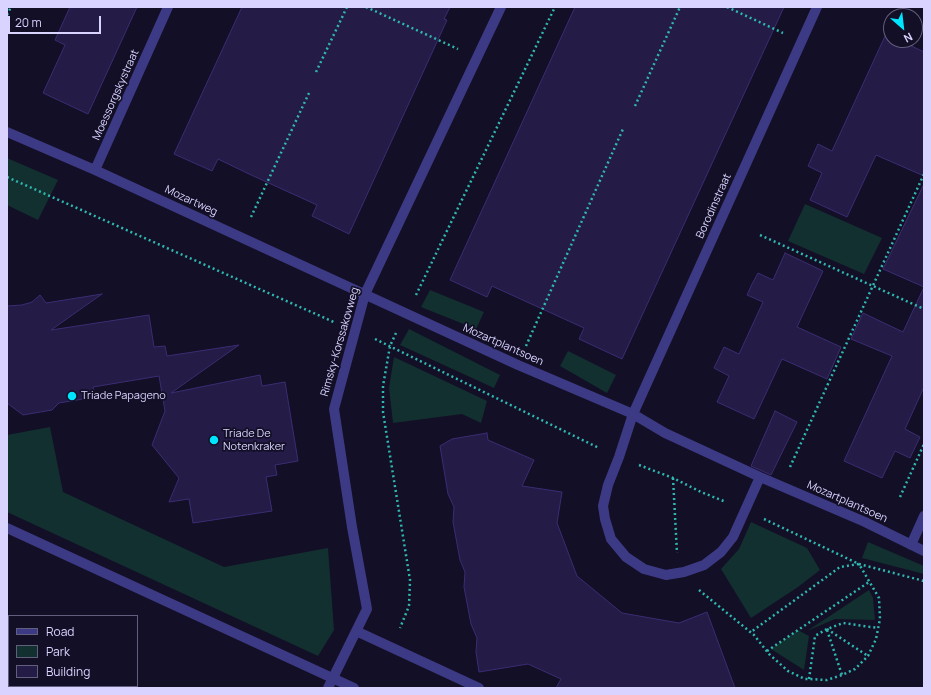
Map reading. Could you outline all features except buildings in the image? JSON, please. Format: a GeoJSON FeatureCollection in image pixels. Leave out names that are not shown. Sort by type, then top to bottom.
{"type":"FeatureCollection","features":[{"type":"Feature","properties":{"kind":"street","name":"Moessorgskystraat"},"geometry":{"type":"LineString","coordinates":[[95,170],[168,7]]}},
{"type":"Feature","properties":{"kind":"street","name":"Rimsky-Korssakovweg"},"geometry":{"type":"LineString","coordinates":[[328,688],[366,609],[334,408],[365,294],[501,7]]}},
{"type":"Feature","properties":{"kind":"street","name":"Borodinstraat"},"geometry":{"type":"LineString","coordinates":[[633,414],[817,7]]}},
{"type":"Feature","properties":{"kind":"street","name":"Mozartweg"},"geometry":{"type":"LineString","coordinates":[[7,132],[95,170],[365,294]]}},
{"type":"Feature","properties":{"kind":"street","name":"Mozartplantsoen"},"geometry":{"type":"LineString","coordinates":[[365,294],[518,365],[633,414],[665,433],[760,477],[866,522],[924,552]]}},
{"type":"Feature","properties":{"kind":"street"},"geometry":{"type":"LineString","coordinates":[[633,414],[619,458],[608,485],[603,506],[611,539],[626,557],[644,569],[666,575],[684,572],[704,564],[721,552],[733,536],[760,477]]}},
{"type":"Feature","properties":{"kind":"street"},"geometry":{"type":"LineString","coordinates":[[911,545],[924,516]]}},
{"type":"Feature","properties":{"kind":"street"},"geometry":{"type":"LineString","coordinates":[[7,528],[354,688]]}},
{"type":"Feature","properties":{"kind":"street"},"geometry":{"type":"LineString","coordinates":[[356,631],[479,688]]}},
{"type":"Feature","properties":{"kind":"path"},"geometry":{"type":"LineString","coordinates":[[7,15],[11,7]]}},
{"type":"Feature","properties":{"kind":"path"},"geometry":{"type":"LineString","coordinates":[[316,72],[347,7]]}},
{"type":"Feature","properties":{"kind":"path"},"geometry":{"type":"LineString","coordinates":[[366,7],[476,58]]}},
{"type":"Feature","properties":{"kind":"path"},"geometry":{"type":"LineString","coordinates":[[635,106],[680,7]]}},
{"type":"Feature","properties":{"kind":"path"},"geometry":{"type":"LineString","coordinates":[[727,7],[801,42]]}},
{"type":"Feature","properties":{"kind":"path"},"geometry":{"type":"LineString","coordinates":[[241,238],[309,93]]}},
{"type":"Feature","properties":{"kind":"path"},"geometry":{"type":"LineString","coordinates":[[518,365],[624,129]]}},
{"type":"Feature","properties":{"kind":"path"},"geometry":{"type":"LineString","coordinates":[[782,486],[924,174]]}},
{"type":"Feature","properties":{"kind":"path"},"geometry":{"type":"LineString","coordinates":[[7,177],[397,350],[619,458],[673,478],[859,564],[924,581]]}},
{"type":"Feature","properties":{"kind":"path"},"geometry":{"type":"LineString","coordinates":[[760,235],[924,309]]}},
{"type":"Feature","properties":{"kind":"path"},"geometry":{"type":"LineString","coordinates":[[900,497],[924,444]]}},
{"type":"Feature","properties":{"kind":"path"},"geometry":{"type":"LineString","coordinates":[[673,478],[677,553],[686,578],[751,632],[767,651],[788,671],[805,679],[827,680],[855,669],[868,656],[876,639],[880,619],[879,598],[859,564]]}},
{"type":"Feature","properties":{"kind":"path"},"geometry":{"type":"LineString","coordinates":[[751,632],[840,567],[859,564]]}},
{"type":"Feature","properties":{"kind":"path"},"geometry":{"type":"LineString","coordinates":[[767,651],[870,582]]}},
{"type":"Feature","properties":{"kind":"path"},"geometry":{"type":"LineString","coordinates":[[809,679],[815,636],[827,629],[843,623],[878,628]]}},
{"type":"Feature","properties":{"kind":"path"},"geometry":{"type":"LineString","coordinates":[[827,629],[868,656]]}},
{"type":"Feature","properties":{"kind":"path"},"geometry":{"type":"LineString","coordinates":[[827,629],[842,675]]}},
{"type":"Feature","properties":{"kind":"green space"},"geometry":{"type":"Polygon","coordinates":[[[7,158],[58,180],[38,220],[7,205],[7,158]]]}},
{"type":"Feature","properties":{"kind":"green space"},"geometry":{"type":"Polygon","coordinates":[[[805,204],[882,238],[864,274],[788,241],[805,204]]]}},
{"type":"Feature","properties":{"kind":"green space"},"geometry":{"type":"Polygon","coordinates":[[[430,290],[484,312],[476,329],[421,307],[430,290]]]}},
{"type":"Feature","properties":{"kind":"green space"},"geometry":{"type":"Polygon","coordinates":[[[409,329],[500,375],[494,388],[400,345],[409,329]]]}},
{"type":"Feature","properties":{"kind":"green space"},"geometry":{"type":"Polygon","coordinates":[[[568,351],[616,375],[607,393],[560,366],[568,351]]]}},
{"type":"Feature","properties":{"kind":"green space"},"geometry":{"type":"Polygon","coordinates":[[[394,357],[487,401],[481,423],[462,414],[393,423],[389,388],[394,357]]]}},
{"type":"Feature","properties":{"kind":"green space"},"geometry":{"type":"Polygon","coordinates":[[[50,427],[63,492],[224,567],[328,548],[334,630],[318,656],[7,512],[7,435],[50,427]]]}},
{"type":"Feature","properties":{"kind":"green space"},"geometry":{"type":"Polygon","coordinates":[[[751,522],[807,548],[820,570],[798,587],[751,618],[721,569],[739,549],[751,522]]]}},
{"type":"Feature","properties":{"kind":"green space"},"geometry":{"type":"Polygon","coordinates":[[[868,542],[924,566],[924,574],[862,558],[868,542]]]}},
{"type":"Feature","properties":{"kind":"green space"},"geometry":{"type":"Polygon","coordinates":[[[869,590],[873,598],[875,620],[835,619],[807,631],[869,590]]]}},
{"type":"Feature","properties":{"kind":"green space"},"geometry":{"type":"Polygon","coordinates":[[[798,630],[809,636],[804,670],[771,649],[798,630]]]}},
{"type":"Feature","properties":{"kind":"place","name":"Triade Papageno"},"geometry":{"type":"Point","coordinates":[72,396]}},
{"type":"Feature","properties":{"kind":"place","name":"Triade De Notenkraker"},"geometry":{"type":"Point","coordinates":[214,440]}}]}
